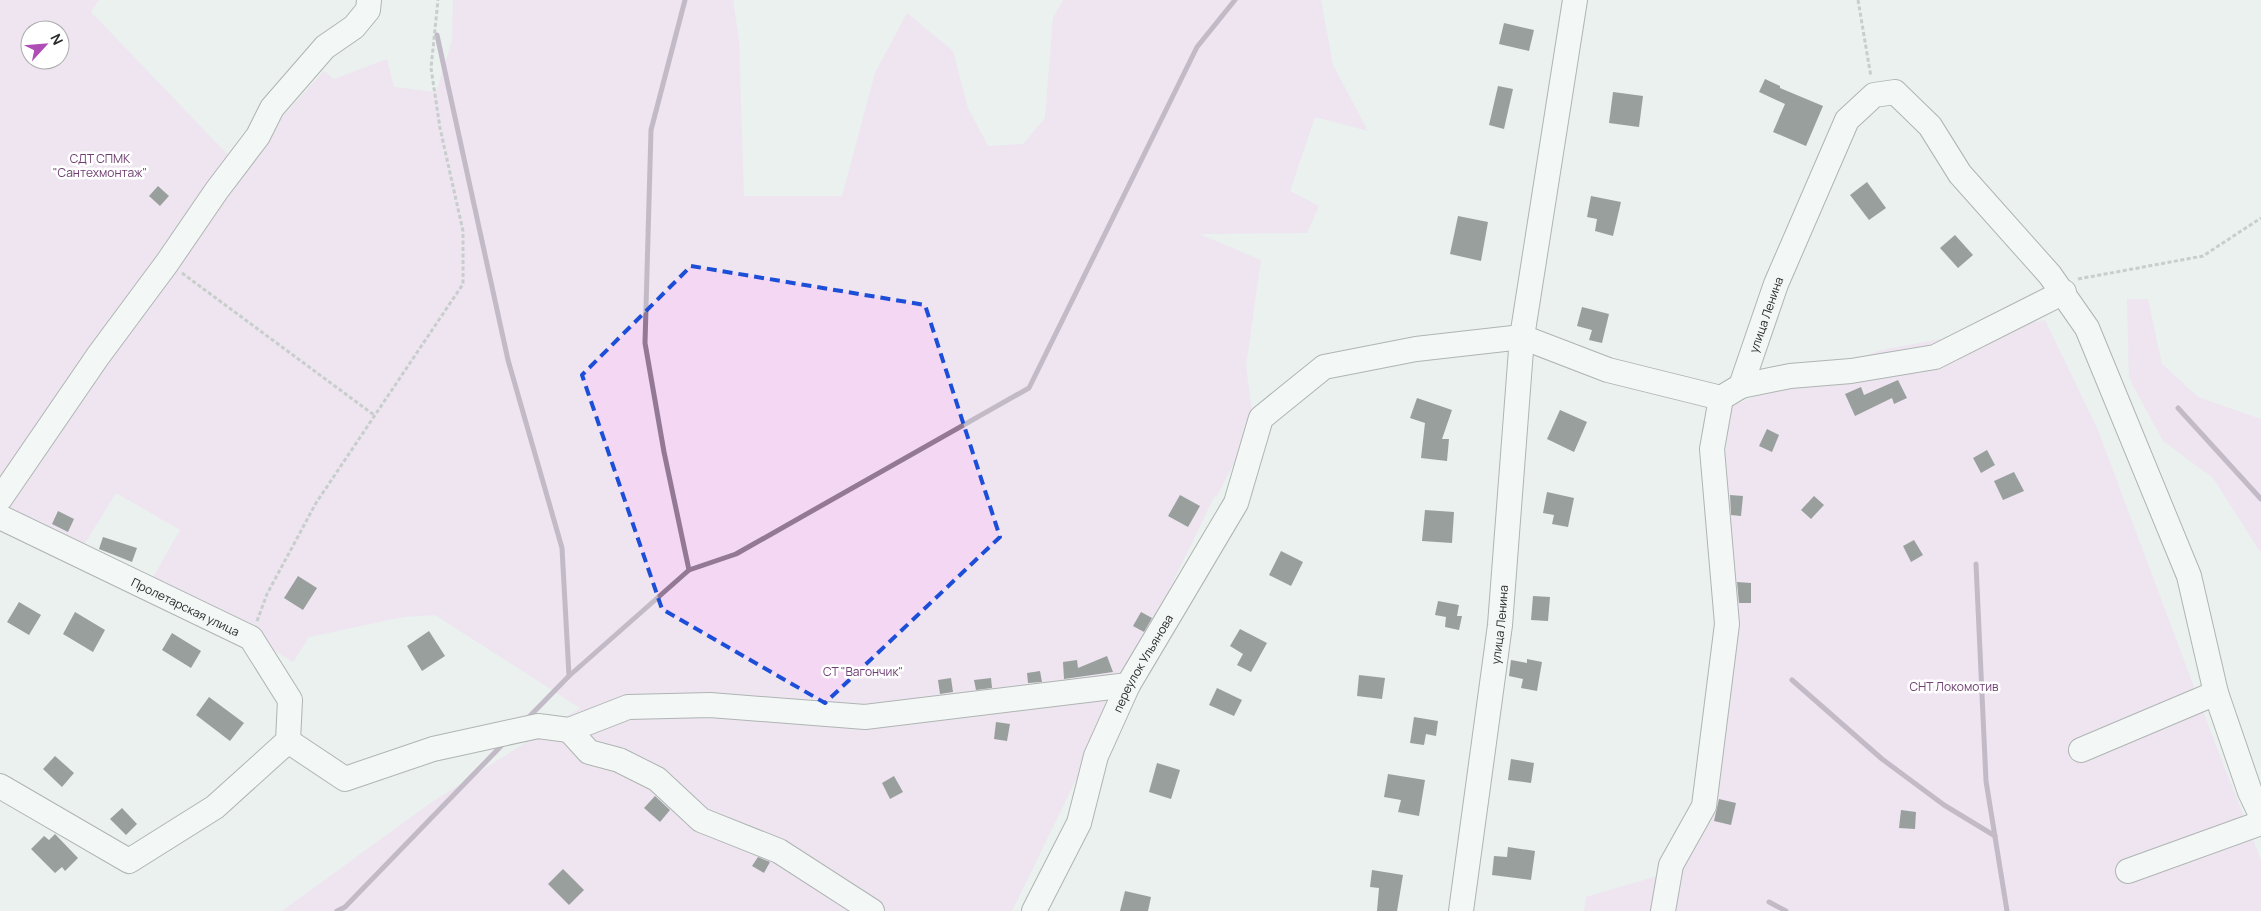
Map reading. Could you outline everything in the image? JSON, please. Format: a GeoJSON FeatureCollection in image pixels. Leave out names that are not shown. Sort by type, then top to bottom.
{"type":"FeatureCollection","features":[{"type":"Feature","properties":{"kind":"street"},"geometry":{"type":"LineString","coordinates":[[0,499],[98,356],[258,136],[272,108],[325,47],[354,27],[368,10],[369,0]]}},
{"type":"Feature","properties":{"kind":"street","name":"улица Ленина"},"geometry":{"type":"LineString","coordinates":[[1461,911],[1500,625],[1522,337],[1575,0]]}},
{"type":"Feature","properties":{"kind":"street"},"geometry":{"type":"LineString","coordinates":[[1874,95],[1895,92],[1930,126],[1960,174],[2057,283],[2087,328],[2189,576],[2216,693],[2250,792],[2261,816]]}},
{"type":"Feature","properties":{"kind":"street","name":"улица Ленина"},"geometry":{"type":"LineString","coordinates":[[1741,386],[1776,284],[1847,120],[1874,95]]}},
{"type":"Feature","properties":{"kind":"street"},"geometry":{"type":"LineString","coordinates":[[1522,337],[1608,370],[1721,398],[1741,386],[1790,376],[1851,371],[1935,357],[2057,283]]}},
{"type":"Feature","properties":{"kind":"street","name":"переулок Ульянова"},"geometry":{"type":"LineString","coordinates":[[1034,911],[1078,823],[1096,756],[1128,685],[1236,503],[1261,418],[1324,367],[1416,348],[1522,337]]}},
{"type":"Feature","properties":{"kind":"street"},"geometry":{"type":"LineString","coordinates":[[1663,911],[1671,865],[1704,806],[1726,633],[1725,594],[1712,449],[1721,398]]}},
{"type":"Feature","properties":{"kind":"street","name":"Пролетарская улица"},"geometry":{"type":"LineString","coordinates":[[0,517],[251,638],[290,700],[288,741]]}},
{"type":"Feature","properties":{"kind":"street"},"geometry":{"type":"LineString","coordinates":[[0,786],[129,861],[215,807],[288,741],[345,780],[433,749],[538,726],[569,730],[628,707],[710,705],[865,717],[1128,685]]}},
{"type":"Feature","properties":{"kind":"street"},"geometry":{"type":"LineString","coordinates":[[2081,750],[2216,693]]}},
{"type":"Feature","properties":{"kind":"street"},"geometry":{"type":"LineString","coordinates":[[569,730],[589,752],[619,760],[657,779],[701,820],[779,851],[872,911]]}},
{"type":"Feature","properties":{"kind":"street"},"geometry":{"type":"LineString","coordinates":[[2128,871],[2261,823]]}},
{"type":"Feature","properties":{"kind":"path"},"geometry":{"type":"LineString","coordinates":[[251,638],[267,594],[316,503],[463,284],[463,231],[440,128],[431,68],[438,0]]}},
{"type":"Feature","properties":{"kind":"path"},"geometry":{"type":"LineString","coordinates":[[1858,0],[1874,95]]}},
{"type":"Feature","properties":{"kind":"path"},"geometry":{"type":"LineString","coordinates":[[2057,283],[2203,256],[2261,218]]}},
{"type":"Feature","properties":{"kind":"path"},"geometry":{"type":"LineString","coordinates":[[167,263],[374,415]]}},
{"type":"Feature","properties":{"kind":"highlighted area"},"geometry":{"type":"Polygon","coordinates":[[[691,266],[925,305],[1000,537],[825,703],[662,609],[582,375],[691,266]]]}},
{"type":"Feature","properties":{"kind":"green space","name":"СДТ СПМК \"Сантехмонтаж\""},"geometry":{"type":"Polygon","coordinates":[[[0,0],[99,0],[91,12],[229,156],[0,476],[0,0]]]}},
{"type":"Feature","properties":{"kind":"green space","name":"СТ \"Вагончик\""},"geometry":{"type":"Polygon","coordinates":[[[453,0],[733,0],[739,40],[744,196],[842,196],[875,73],[907,13],[953,51],[968,108],[988,146],[1023,144],[1045,118],[1053,18],[1063,0],[1321,0],[1333,65],[1368,131],[1315,117],[1290,191],[1319,206],[1307,233],[1199,234],[1261,260],[1246,366],[1253,419],[1241,449],[1217,496],[1214,497],[1167,594],[1174,599],[1129,671],[1012,911],[282,911],[429,804],[580,708],[435,615],[403,617],[309,637],[293,662],[153,577],[180,530],[116,493],[81,550],[0,509],[284,115],[324,71],[334,79],[387,59],[394,87],[436,92],[452,41],[453,0]]]}},
{"type":"Feature","properties":{"kind":"green space"},"geometry":{"type":"Polygon","coordinates":[[[2127,299],[2148,299],[2162,364],[2198,397],[2261,419],[2261,553],[2213,478],[2163,441],[2129,378],[2127,299]]]}},
{"type":"Feature","properties":{"kind":"green space","name":"СНТ Локомотив"},"geometry":{"type":"Polygon","coordinates":[[[2045,320],[2098,430],[2215,743],[2261,860],[2261,911],[1584,911],[1586,897],[1678,870],[1708,819],[1720,501],[1731,406],[1881,350],[2045,320]]]}},
{"type":"Feature","properties":{"kind":"building"},"geometry":{"type":"Polygon","coordinates":[[[1504,23],[1534,30],[1529,51],[1499,44],[1504,23]]]}},
{"type":"Feature","properties":{"kind":"building"},"geometry":{"type":"Polygon","coordinates":[[[1765,79],[1780,86],[1780,88],[1823,106],[1806,146],[1773,132],[1785,104],[1759,92],[1765,79]]]}},
{"type":"Feature","properties":{"kind":"building"},"geometry":{"type":"Polygon","coordinates":[[[1498,86],[1513,89],[1504,129],[1489,125],[1498,86]]]}},
{"type":"Feature","properties":{"kind":"building"},"geometry":{"type":"Polygon","coordinates":[[[1613,92],[1643,96],[1639,127],[1609,123],[1613,92]]]}},
{"type":"Feature","properties":{"kind":"building"},"geometry":{"type":"Polygon","coordinates":[[[1867,182],[1886,208],[1869,220],[1850,195],[1867,182]]]}},
{"type":"Feature","properties":{"kind":"building"},"geometry":{"type":"Polygon","coordinates":[[[158,186],[169,196],[160,206],[149,196],[158,186]]]}},
{"type":"Feature","properties":{"kind":"building"},"geometry":{"type":"Polygon","coordinates":[[[1591,196],[1621,202],[1613,236],[1595,231],[1597,219],[1587,217],[1591,196]]]}},
{"type":"Feature","properties":{"kind":"building"},"geometry":{"type":"Polygon","coordinates":[[[1458,216],[1488,222],[1481,261],[1450,254],[1458,216]]]}},
{"type":"Feature","properties":{"kind":"building"},"geometry":{"type":"Polygon","coordinates":[[[1955,235],[1973,255],[1958,268],[1940,248],[1955,235]]]}},
{"type":"Feature","properties":{"kind":"building"},"geometry":{"type":"Polygon","coordinates":[[[1582,307],[1609,314],[1602,343],[1589,340],[1592,330],[1577,326],[1582,307]]]}},
{"type":"Feature","properties":{"kind":"building"},"geometry":{"type":"Polygon","coordinates":[[[1898,380],[1907,398],[1894,404],[1892,398],[1855,416],[1845,394],[1861,387],[1864,395],[1898,380]]]}},
{"type":"Feature","properties":{"kind":"building"},"geometry":{"type":"Polygon","coordinates":[[[1417,398],[1452,410],[1442,439],[1449,439],[1447,461],[1421,458],[1425,423],[1410,418],[1417,398]]]}},
{"type":"Feature","properties":{"kind":"building"},"geometry":{"type":"Polygon","coordinates":[[[1560,410],[1587,422],[1574,452],[1547,439],[1560,410]]]}},
{"type":"Feature","properties":{"kind":"building"},"geometry":{"type":"Polygon","coordinates":[[[1767,429],[1779,435],[1772,452],[1759,446],[1767,429]]]}},
{"type":"Feature","properties":{"kind":"building"},"geometry":{"type":"Polygon","coordinates":[[[1987,450],[1995,465],[1981,473],[1973,458],[1987,450]]]}},
{"type":"Feature","properties":{"kind":"building"},"geometry":{"type":"Polygon","coordinates":[[[2014,472],[2024,491],[2003,500],[1994,481],[2014,472]]]}},
{"type":"Feature","properties":{"kind":"building"},"geometry":{"type":"Polygon","coordinates":[[[1547,492],[1574,498],[1568,527],[1552,524],[1554,515],[1543,513],[1547,492]]]}},
{"type":"Feature","properties":{"kind":"building"},"geometry":{"type":"Polygon","coordinates":[[[1180,495],[1200,506],[1188,527],[1168,516],[1180,495]]]}},
{"type":"Feature","properties":{"kind":"building"},"geometry":{"type":"Polygon","coordinates":[[[1730,495],[1743,496],[1741,516],[1731,515],[1730,495]]]}},
{"type":"Feature","properties":{"kind":"building"},"geometry":{"type":"Polygon","coordinates":[[[1814,496],[1824,505],[1811,519],[1801,510],[1814,496]]]}},
{"type":"Feature","properties":{"kind":"building"},"geometry":{"type":"Polygon","coordinates":[[[1425,510],[1454,512],[1452,543],[1422,541],[1425,510]]]}},
{"type":"Feature","properties":{"kind":"building"},"geometry":{"type":"Polygon","coordinates":[[[58,511],[74,519],[68,532],[52,524],[58,511]]]}},
{"type":"Feature","properties":{"kind":"building"},"geometry":{"type":"Polygon","coordinates":[[[103,537],[137,548],[132,562],[99,549],[103,537]]]}},
{"type":"Feature","properties":{"kind":"building"},"geometry":{"type":"Polygon","coordinates":[[[1914,540],[1923,555],[1911,562],[1903,546],[1914,540]]]}},
{"type":"Feature","properties":{"kind":"building"},"geometry":{"type":"Polygon","coordinates":[[[1281,551],[1303,562],[1291,586],[1269,575],[1281,551]]]}},
{"type":"Feature","properties":{"kind":"building"},"geometry":{"type":"Polygon","coordinates":[[[298,576],[317,588],[303,610],[284,598],[298,576]]]}},
{"type":"Feature","properties":{"kind":"building"},"geometry":{"type":"Polygon","coordinates":[[[1737,582],[1751,583],[1751,603],[1739,603],[1737,582]]]}},
{"type":"Feature","properties":{"kind":"building"},"geometry":{"type":"Polygon","coordinates":[[[1533,596],[1550,597],[1548,621],[1531,620],[1533,596]]]}},
{"type":"Feature","properties":{"kind":"building"},"geometry":{"type":"Polygon","coordinates":[[[1438,601],[1459,605],[1457,616],[1462,616],[1459,630],[1445,627],[1446,617],[1435,615],[1438,601]]]}},
{"type":"Feature","properties":{"kind":"building"},"geometry":{"type":"Polygon","coordinates":[[[19,602],[41,615],[29,635],[7,622],[19,602]]]}},
{"type":"Feature","properties":{"kind":"building"},"geometry":{"type":"Polygon","coordinates":[[[75,612],[105,630],[93,652],[63,634],[75,612]]]}},
{"type":"Feature","properties":{"kind":"building"},"geometry":{"type":"Polygon","coordinates":[[[1141,612],[1152,618],[1144,632],[1133,626],[1141,612]]]}},
{"type":"Feature","properties":{"kind":"building"},"geometry":{"type":"Polygon","coordinates":[[[1240,629],[1267,643],[1251,672],[1237,665],[1243,654],[1230,646],[1240,629]]]}},
{"type":"Feature","properties":{"kind":"building"},"geometry":{"type":"Polygon","coordinates":[[[429,631],[445,656],[422,671],[407,646],[429,631]]]}},
{"type":"Feature","properties":{"kind":"building"},"geometry":{"type":"Polygon","coordinates":[[[172,633],[201,651],[191,668],[162,650],[172,633]]]}},
{"type":"Feature","properties":{"kind":"building"},"geometry":{"type":"Polygon","coordinates":[[[1107,656],[1113,672],[1064,679],[1063,662],[1077,660],[1078,668],[1107,656]]]}},
{"type":"Feature","properties":{"kind":"building"},"geometry":{"type":"Polygon","coordinates":[[[1527,659],[1542,662],[1537,691],[1521,688],[1523,679],[1509,676],[1511,660],[1527,663],[1527,659]]]}},
{"type":"Feature","properties":{"kind":"building"},"geometry":{"type":"Polygon","coordinates":[[[1040,671],[1042,682],[1028,683],[1027,673],[1040,671]]]}},
{"type":"Feature","properties":{"kind":"building"},"geometry":{"type":"Polygon","coordinates":[[[1359,675],[1385,678],[1382,699],[1357,696],[1359,675]]]}},
{"type":"Feature","properties":{"kind":"building"},"geometry":{"type":"Polygon","coordinates":[[[951,678],[953,692],[940,694],[938,680],[951,678]]]}},
{"type":"Feature","properties":{"kind":"building"},"geometry":{"type":"Polygon","coordinates":[[[991,678],[992,688],[976,690],[974,680],[991,678]]]}},
{"type":"Feature","properties":{"kind":"building"},"geometry":{"type":"Polygon","coordinates":[[[1217,688],[1242,700],[1234,716],[1209,705],[1217,688]]]}},
{"type":"Feature","properties":{"kind":"building"},"geometry":{"type":"Polygon","coordinates":[[[209,697],[244,723],[230,741],[196,715],[209,697]]]}},
{"type":"Feature","properties":{"kind":"building"},"geometry":{"type":"Polygon","coordinates":[[[1414,717],[1438,721],[1436,736],[1426,734],[1424,745],[1410,743],[1414,717]]]}},
{"type":"Feature","properties":{"kind":"building"},"geometry":{"type":"Polygon","coordinates":[[[996,722],[1010,724],[1007,741],[994,739],[996,722]]]}},
{"type":"Feature","properties":{"kind":"building"},"geometry":{"type":"Polygon","coordinates":[[[55,756],[74,773],[62,787],[43,769],[55,756]]]}},
{"type":"Feature","properties":{"kind":"building"},"geometry":{"type":"Polygon","coordinates":[[[1511,759],[1534,763],[1531,783],[1508,780],[1511,759]]]}},
{"type":"Feature","properties":{"kind":"building"},"geometry":{"type":"Polygon","coordinates":[[[1157,763],[1180,770],[1171,799],[1149,792],[1157,763]]]}},
{"type":"Feature","properties":{"kind":"building"},"geometry":{"type":"Polygon","coordinates":[[[1388,774],[1425,780],[1419,816],[1398,812],[1401,800],[1384,797],[1388,774]]]}},
{"type":"Feature","properties":{"kind":"building"},"geometry":{"type":"Polygon","coordinates":[[[894,776],[903,792],[890,799],[882,783],[894,776]]]}},
{"type":"Feature","properties":{"kind":"building"},"geometry":{"type":"Polygon","coordinates":[[[655,796],[670,810],[660,822],[644,808],[655,796]]]}},
{"type":"Feature","properties":{"kind":"building"},"geometry":{"type":"Polygon","coordinates":[[[1719,799],[1736,803],[1731,825],[1714,821],[1719,799]]]}},
{"type":"Feature","properties":{"kind":"building"},"geometry":{"type":"Polygon","coordinates":[[[122,808],[137,824],[126,835],[110,819],[122,808]]]}},
{"type":"Feature","properties":{"kind":"building"},"geometry":{"type":"Polygon","coordinates":[[[1901,810],[1916,812],[1915,829],[1899,828],[1901,810]]]}},
{"type":"Feature","properties":{"kind":"building"},"geometry":{"type":"Polygon","coordinates":[[[55,834],[78,858],[65,871],[62,867],[55,873],[31,849],[44,836],[49,840],[55,834]]]}},
{"type":"Feature","properties":{"kind":"building"},"geometry":{"type":"Polygon","coordinates":[[[1508,847],[1535,851],[1531,880],[1492,875],[1494,856],[1507,857],[1508,847]]]}},
{"type":"Feature","properties":{"kind":"building"},"geometry":{"type":"Polygon","coordinates":[[[758,857],[770,862],[764,873],[752,866],[758,857]]]}},
{"type":"Feature","properties":{"kind":"building"},"geometry":{"type":"Polygon","coordinates":[[[563,869],[584,890],[569,905],[548,884],[563,869]]]}},
{"type":"Feature","properties":{"kind":"building"},"geometry":{"type":"Polygon","coordinates":[[[1372,870],[1403,875],[1397,911],[1377,911],[1379,888],[1370,887],[1372,870]]]}},
{"type":"Feature","properties":{"kind":"building"},"geometry":{"type":"Polygon","coordinates":[[[1125,891],[1151,897],[1148,911],[1120,911],[1125,891]]]}},
{"type":"Feature","properties":{"kind":"waterway"},"geometry":{"type":"LineString","coordinates":[[685,0],[651,130],[645,343],[664,452],[689,570]]}},
{"type":"Feature","properties":{"kind":"waterway"},"geometry":{"type":"LineString","coordinates":[[525,721],[569,676],[689,570],[736,554],[1029,388],[1197,47],[1235,0]]}},
{"type":"Feature","properties":{"kind":"waterway"},"geometry":{"type":"LineString","coordinates":[[437,35],[508,360],[562,548],[569,676]]}},
{"type":"Feature","properties":{"kind":"waterway"},"geometry":{"type":"LineString","coordinates":[[2178,408],[2261,499]]}},
{"type":"Feature","properties":{"kind":"waterway"},"geometry":{"type":"LineString","coordinates":[[1976,564],[1986,781],[2007,911]]}},
{"type":"Feature","properties":{"kind":"waterway"},"geometry":{"type":"LineString","coordinates":[[1792,680],[1882,759],[1944,805],[1995,836]]}},
{"type":"Feature","properties":{"kind":"waterway"},"geometry":{"type":"LineString","coordinates":[[337,911],[345,907],[504,743]]}},
{"type":"Feature","properties":{"kind":"waterway"},"geometry":{"type":"LineString","coordinates":[[1769,902],[1786,911]]}}]}
